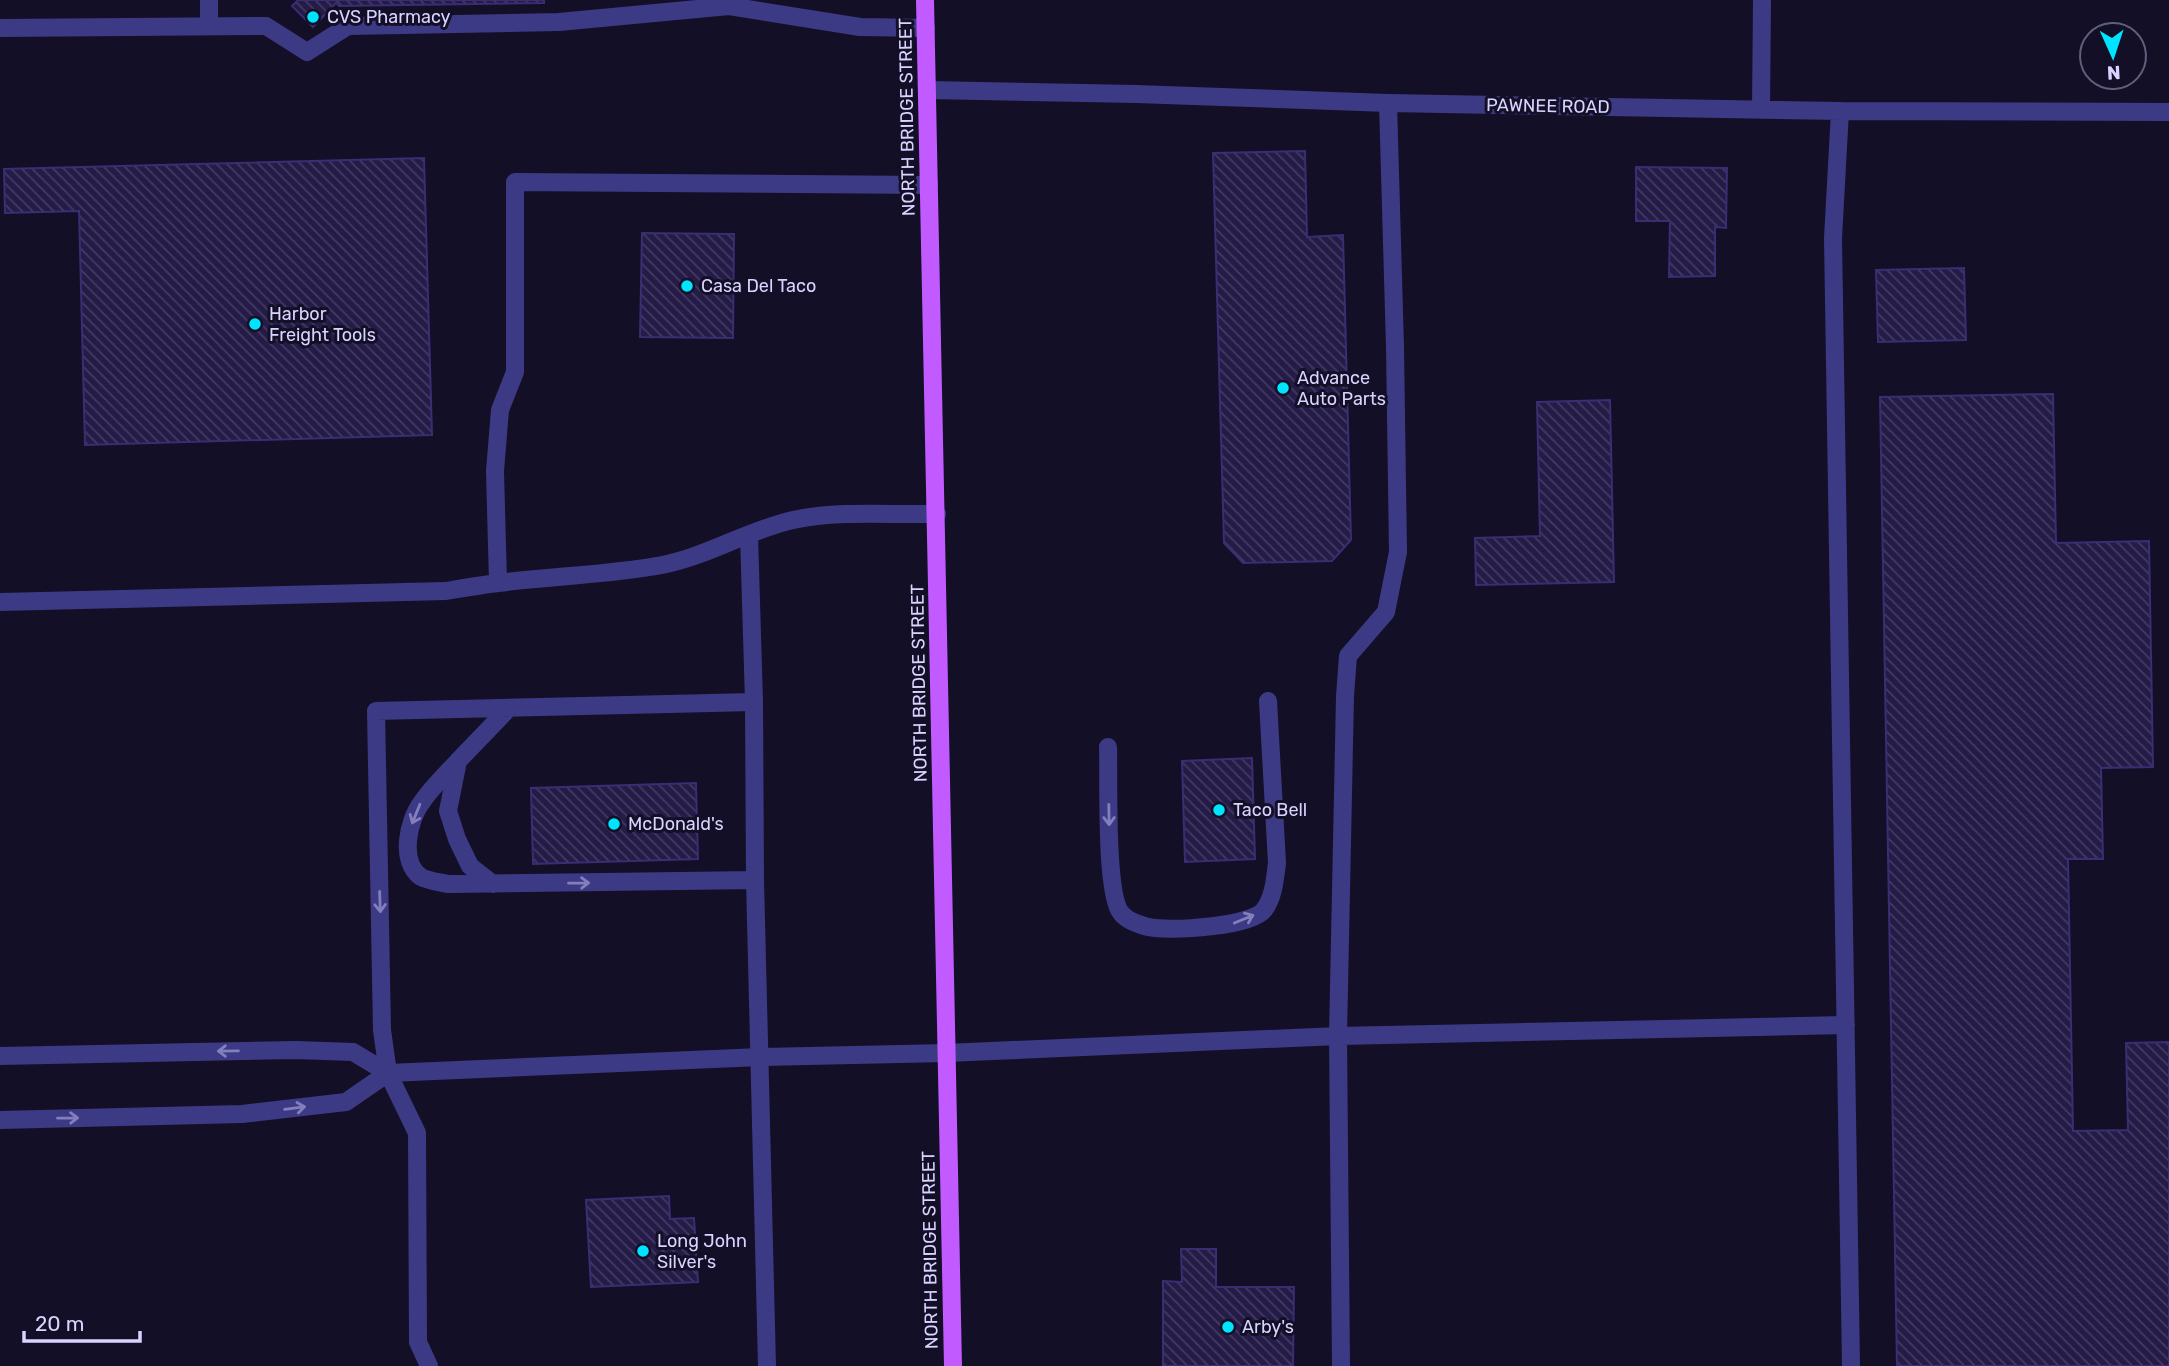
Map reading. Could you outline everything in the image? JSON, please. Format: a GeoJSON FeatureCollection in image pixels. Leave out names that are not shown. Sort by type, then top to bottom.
{"type":"FeatureCollection","features":[{"type":"Feature","properties":{"kind":"main road","name":"NORTH BRIDGE STREET"},"geometry":{"type":"LineString","coordinates":[[925,0],[953,1366]]}},
{"type":"Feature","properties":{"kind":"street"},"geometry":{"type":"LineString","coordinates":[[209,0],[209,25]]}},
{"type":"Feature","properties":{"kind":"street"},"geometry":{"type":"LineString","coordinates":[[1761,110],[1762,0]]}},
{"type":"Feature","properties":{"kind":"street"},"geometry":{"type":"LineString","coordinates":[[0,28],[266,26],[307,52],[348,26],[559,22],[729,6],[860,27],[926,28]]}},
{"type":"Feature","properties":{"kind":"street","name":"PAWNEE ROAD"},"geometry":{"type":"LineString","coordinates":[[928,90],[1761,110],[2169,112]]}},
{"type":"Feature","properties":{"kind":"street"},"geometry":{"type":"LineString","coordinates":[[1341,1366],[1338,1036],[1343,721],[1348,656],[1386,612],[1398,552],[1388,103]]}},
{"type":"Feature","properties":{"kind":"street"},"geometry":{"type":"LineString","coordinates":[[1840,111],[1833,238],[1851,1366]]}},
{"type":"Feature","properties":{"kind":"street"},"geometry":{"type":"LineString","coordinates":[[498,583],[495,471],[500,410],[515,372],[514,182],[929,186]]}},
{"type":"Feature","properties":{"kind":"street"},"geometry":{"type":"LineString","coordinates":[[0,602],[446,591],[666,564],[700,555],[793,520],[828,516],[937,514]]}},
{"type":"Feature","properties":{"kind":"street"},"geometry":{"type":"LineString","coordinates":[[749,535],[767,1366]]}},
{"type":"Feature","properties":{"kind":"street"},"geometry":{"type":"LineString","coordinates":[[1108,747],[1110,872],[1114,897],[1121,913],[1136,923],[1154,928],[1228,925],[1246,920],[1263,911],[1273,889],[1277,863],[1268,701]]}},
{"type":"Feature","properties":{"kind":"street"},"geometry":{"type":"LineString","coordinates":[[429,1366],[418,1342],[417,1133],[388,1073],[382,1030],[376,712],[754,702]]}},
{"type":"Feature","properties":{"kind":"street"},"geometry":{"type":"LineString","coordinates":[[509,708],[420,803],[409,832],[408,850],[411,867],[422,878],[448,884],[755,880]]}},
{"type":"Feature","properties":{"kind":"street"},"geometry":{"type":"LineString","coordinates":[[458,761],[448,811],[470,866],[493,884]]}},
{"type":"Feature","properties":{"kind":"street"},"geometry":{"type":"LineString","coordinates":[[0,1120],[242,1114],[346,1102],[388,1073],[1338,1036],[1846,1025]]}},
{"type":"Feature","properties":{"kind":"street"},"geometry":{"type":"LineString","coordinates":[[0,1056],[342,1051],[354,1052],[388,1073]]}},
{"type":"Feature","properties":{"kind":"building","name":"CVS Pharmacy"},"geometry":{"type":"Polygon","coordinates":[[[298,0],[544,0],[544,3],[339,6],[336,3],[313,27],[292,6],[298,0]]]}},
{"type":"Feature","properties":{"kind":"building","name":"Advance Auto Parts"},"geometry":{"type":"Polygon","coordinates":[[[1305,151],[1307,237],[1343,235],[1351,540],[1332,561],[1243,563],[1224,543],[1213,153],[1305,151]]]}},
{"type":"Feature","properties":{"kind":"building","name":"Harbor Freight Tools"},"geometry":{"type":"Polygon","coordinates":[[[424,158],[432,435],[85,445],[79,211],[5,213],[4,169],[424,158]]]}},
{"type":"Feature","properties":{"kind":"building"},"geometry":{"type":"Polygon","coordinates":[[[1636,167],[1727,168],[1726,228],[1715,227],[1715,276],[1669,277],[1670,221],[1636,221],[1636,167]]]}},
{"type":"Feature","properties":{"kind":"building","name":"Casa Del Taco"},"geometry":{"type":"Polygon","coordinates":[[[642,233],[734,234],[733,338],[640,337],[642,233]]]}},
{"type":"Feature","properties":{"kind":"building"},"geometry":{"type":"Polygon","coordinates":[[[1964,268],[1966,340],[1878,342],[1876,270],[1964,268]]]}},
{"type":"Feature","properties":{"kind":"building"},"geometry":{"type":"Polygon","coordinates":[[[2053,394],[2056,543],[2149,541],[2153,767],[2101,768],[2103,859],[2068,859],[2073,1131],[2128,1130],[2126,1043],[2169,1042],[2169,1366],[1897,1366],[1880,397],[2053,394]]]}},
{"type":"Feature","properties":{"kind":"building"},"geometry":{"type":"Polygon","coordinates":[[[1610,400],[1614,582],[1476,585],[1475,538],[1540,536],[1537,402],[1610,400]]]}},
{"type":"Feature","properties":{"kind":"building","name":"Taco Bell"},"geometry":{"type":"Polygon","coordinates":[[[1252,758],[1255,859],[1185,862],[1182,761],[1252,758]]]}},
{"type":"Feature","properties":{"kind":"building","name":"McDonald's"},"geometry":{"type":"Polygon","coordinates":[[[696,783],[698,859],[533,864],[531,788],[696,783]]]}},
{"type":"Feature","properties":{"kind":"building","name":"Long John Silver's"},"geometry":{"type":"Polygon","coordinates":[[[669,1196],[670,1219],[694,1218],[698,1282],[591,1287],[586,1200],[669,1196]]]}},
{"type":"Feature","properties":{"kind":"building","name":"Arby's"},"geometry":{"type":"Polygon","coordinates":[[[1181,1249],[1216,1249],[1216,1287],[1294,1287],[1293,1366],[1163,1366],[1163,1281],[1182,1282],[1181,1249]]]}},
{"type":"Feature","properties":{"kind":"place","name":"CVS Pharmacy"},"geometry":{"type":"Point","coordinates":[313,17]}},
{"type":"Feature","properties":{"kind":"place","name":"Casa Del Taco"},"geometry":{"type":"Point","coordinates":[687,286]}},
{"type":"Feature","properties":{"kind":"place","name":"Harbor Freight Tools"},"geometry":{"type":"Point","coordinates":[255,324]}},
{"type":"Feature","properties":{"kind":"place","name":"Advance Auto Parts"},"geometry":{"type":"Point","coordinates":[1283,388]}},
{"type":"Feature","properties":{"kind":"place","name":"Taco Bell"},"geometry":{"type":"Point","coordinates":[1219,810]}},
{"type":"Feature","properties":{"kind":"place","name":"McDonald's"},"geometry":{"type":"Point","coordinates":[614,824]}},
{"type":"Feature","properties":{"kind":"place","name":"Long John Silver's"},"geometry":{"type":"Point","coordinates":[643,1251]}},
{"type":"Feature","properties":{"kind":"place","name":"Arby's"},"geometry":{"type":"Point","coordinates":[1228,1327]}}]}
